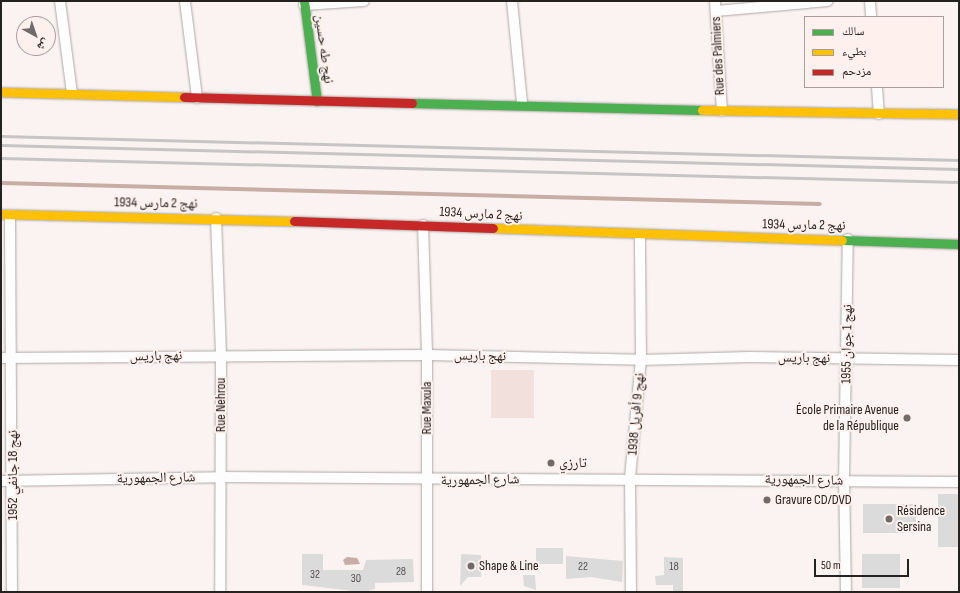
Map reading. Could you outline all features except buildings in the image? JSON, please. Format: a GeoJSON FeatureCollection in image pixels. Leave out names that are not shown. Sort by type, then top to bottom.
{"type":"FeatureCollection","features":[{"type":"Feature","properties":{"kind":"street"},"geometry":{"type":"LineString","coordinates":[[60,1],[72,93]]}},
{"type":"Feature","properties":{"kind":"street"},"geometry":{"type":"LineString","coordinates":[[186,1],[197,98]]}},
{"type":"Feature","properties":{"kind":"street"},"geometry":{"type":"LineString","coordinates":[[304,3],[364,1]]}},
{"type":"Feature","properties":{"kind":"street"},"geometry":{"type":"LineString","coordinates":[[512,1],[522,103]]}},
{"type":"Feature","properties":{"kind":"street"},"geometry":{"type":"LineString","coordinates":[[715,6],[828,1]]}},
{"type":"Feature","properties":{"kind":"street"},"geometry":{"type":"LineString","coordinates":[[870,1],[872,16]]}},
{"type":"Feature","properties":{"kind":"street","name":"نهج طه حسين"},"geometry":{"type":"LineString","coordinates":[[304,3],[317,100]]}},
{"type":"Feature","properties":{"kind":"street","name":"Rue des Palmiers"},"geometry":{"type":"LineString","coordinates":[[715,6],[722,111]]}},
{"type":"Feature","properties":{"kind":"street"},"geometry":{"type":"LineString","coordinates":[[877,88],[879,114]]}},
{"type":"Feature","properties":{"kind":"street"},"geometry":{"type":"LineString","coordinates":[[1,92],[197,98],[522,103],[722,111],[959,114]]}},
{"type":"Feature","properties":{"kind":"street","name":"نهج 2 مارس 1934"},"geometry":{"type":"LineString","coordinates":[[5,214],[216,218],[423,225],[640,236],[848,239],[959,244]]}},
{"type":"Feature","properties":{"kind":"street","name":"نهج 18 جانفي 1952"},"geometry":{"type":"LineString","coordinates":[[5,214],[6,358],[14,480],[12,592]]}},
{"type":"Feature","properties":{"kind":"street","name":"Rue Nehrou"},"geometry":{"type":"LineString","coordinates":[[216,218],[221,355],[222,477],[220,592]]}},
{"type":"Feature","properties":{"kind":"street","name":"Rue Maxula"},"geometry":{"type":"LineString","coordinates":[[423,225],[427,355],[427,592]]}},
{"type":"Feature","properties":{"kind":"street","name":"نهج 9 أفريل 1938"},"geometry":{"type":"LineString","coordinates":[[631,592],[630,478],[641,360],[640,236]]}},
{"type":"Feature","properties":{"kind":"street","name":"نهج 1 جوان 1955"},"geometry":{"type":"LineString","coordinates":[[846,592],[844,481],[848,239]]}},
{"type":"Feature","properties":{"kind":"street","name":"نهج باريس"},"geometry":{"type":"LineString","coordinates":[[6,358],[221,355],[427,355],[641,360],[749,357],[847,360],[959,360]]}},
{"type":"Feature","properties":{"kind":"street","name":"شارع الجمهورية"},"geometry":{"type":"LineString","coordinates":[[1,481],[222,477],[427,480],[630,478],[959,482]]}},
{"type":"Feature","properties":{"kind":"shaded area"},"geometry":{"type":"Polygon","coordinates":[[[491,370],[534,370],[534,418],[491,418],[491,370]]]}},
{"type":"Feature","properties":{"kind":"shaded area"},"geometry":{"type":"Polygon","coordinates":[[[347,557],[357,558],[360,564],[345,565],[343,560],[347,557]]]}},
{"type":"Feature","properties":{"kind":"waterway"},"geometry":{"type":"LineString","coordinates":[[1,183],[820,204]]}},
{"type":"Feature","properties":{"kind":"railway"},"geometry":{"type":"LineString","coordinates":[[1,136],[959,160]]}},
{"type":"Feature","properties":{"kind":"railway"},"geometry":{"type":"LineString","coordinates":[[1,145],[959,169]]}},
{"type":"Feature","properties":{"kind":"railway"},"geometry":{"type":"LineString","coordinates":[[1,158],[959,182]]}},
{"type":"Feature","properties":{"kind":"traffic: fast"},"geometry":{"type":"LineString","coordinates":[[304,1],[317,101]]}},
{"type":"Feature","properties":{"kind":"traffic: fast"},"geometry":{"type":"LineString","coordinates":[[412,103],[702,110]]}},
{"type":"Feature","properties":{"kind":"traffic: fast"},"geometry":{"type":"LineString","coordinates":[[842,240],[959,244]]}},
{"type":"Feature","properties":{"kind":"traffic: slow"},"geometry":{"type":"LineString","coordinates":[[1,92],[184,97]]}},
{"type":"Feature","properties":{"kind":"traffic: slow"},"geometry":{"type":"LineString","coordinates":[[702,110],[959,114]]}},
{"type":"Feature","properties":{"kind":"traffic: slow"},"geometry":{"type":"LineString","coordinates":[[1,214],[294,221]]}},
{"type":"Feature","properties":{"kind":"traffic: slow"},"geometry":{"type":"LineString","coordinates":[[493,228],[842,240]]}},
{"type":"Feature","properties":{"kind":"traffic: jam"},"geometry":{"type":"LineString","coordinates":[[184,97],[412,103]]}},
{"type":"Feature","properties":{"kind":"traffic: jam"},"geometry":{"type":"LineString","coordinates":[[294,221],[493,228]]}},
{"type":"Feature","properties":{"kind":"place","name":"École Primaire Avenue de la République"},"geometry":{"type":"Point","coordinates":[907,418]}},
{"type":"Feature","properties":{"kind":"place","name":"تارزي"},"geometry":{"type":"Point","coordinates":[551,463]}},
{"type":"Feature","properties":{"kind":"place","name":"Gravure CD/DVD"},"geometry":{"type":"Point","coordinates":[767,500]}},
{"type":"Feature","properties":{"kind":"place","name":"Résidence Sersina"},"geometry":{"type":"Point","coordinates":[889,519]}},
{"type":"Feature","properties":{"kind":"place","name":"Shape & Line"},"geometry":{"type":"Point","coordinates":[471,566]}}]}
